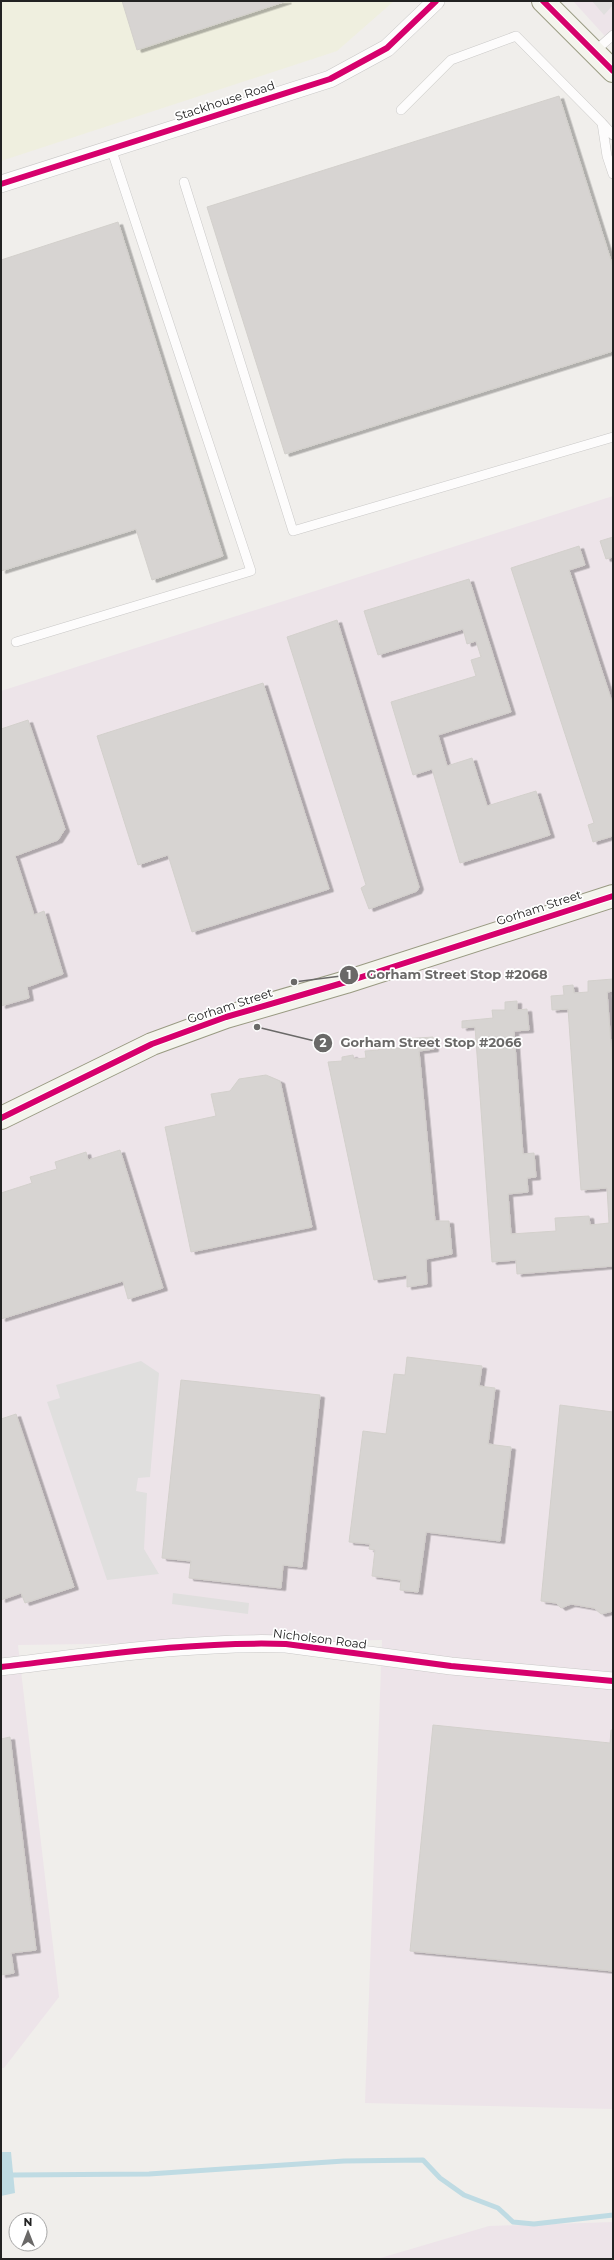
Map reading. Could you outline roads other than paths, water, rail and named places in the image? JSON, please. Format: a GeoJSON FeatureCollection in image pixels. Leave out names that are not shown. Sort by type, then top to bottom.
{"type":"FeatureCollection","features":[{"type":"Feature","properties":{"kind":"street","name":"Stackhouse Road"},"geometry":{"type":"LineString","coordinates":[[1,184],[330,79],[387,48],[436,1]]}},
{"type":"Feature","properties":{"kind":"street"},"geometry":{"type":"LineString","coordinates":[[543,1],[613,71]]}},
{"type":"Feature","properties":{"kind":"street","name":"Gorham Street"},"geometry":{"type":"LineString","coordinates":[[1,1118],[152,1044],[226,1016],[346,982],[613,896]]}},
{"type":"Feature","properties":{"kind":"street","name":"Nicholson Road"},"geometry":{"type":"LineString","coordinates":[[1,1666],[160,1648],[265,1643],[286,1644],[451,1666],[613,1681]]}},
{"type":"Feature","properties":{"kind":"lane"},"geometry":{"type":"LineString","coordinates":[[594,52],[613,34]]}},
{"type":"Feature","properties":{"kind":"lane"},"geometry":{"type":"LineString","coordinates":[[401,110],[451,60],[516,36],[613,135]]}},
{"type":"Feature","properties":{"kind":"lane"},"geometry":{"type":"LineString","coordinates":[[602,123],[607,156],[613,174]]}},
{"type":"Feature","properties":{"kind":"lane"},"geometry":{"type":"LineString","coordinates":[[16,642],[251,571],[111,148]]}},
{"type":"Feature","properties":{"kind":"lane"},"geometry":{"type":"LineString","coordinates":[[184,182],[293,531],[613,437]]}},
{"type":"Feature","properties":{"kind":"water"},"geometry":{"type":"Polygon","coordinates":[[[1,2152],[11,2152],[15,2193],[1,2196],[1,2152]]]}},
{"type":"Feature","properties":{"kind":"waterway"},"geometry":{"type":"LineString","coordinates":[[13,2175],[149,2174],[344,2161],[423,2160],[440,2178],[464,2195],[498,2208],[513,2222],[534,2224],[613,2215]]}},
{"type":"Feature","properties":{"kind":"place","name":"Gorham Street Stop #2068"},"geometry":{"type":"Point","coordinates":[294,982]}},
{"type":"Feature","properties":{"kind":"place","name":"Gorham Street Stop #2066"},"geometry":{"type":"Point","coordinates":[257,1027]}}]}
